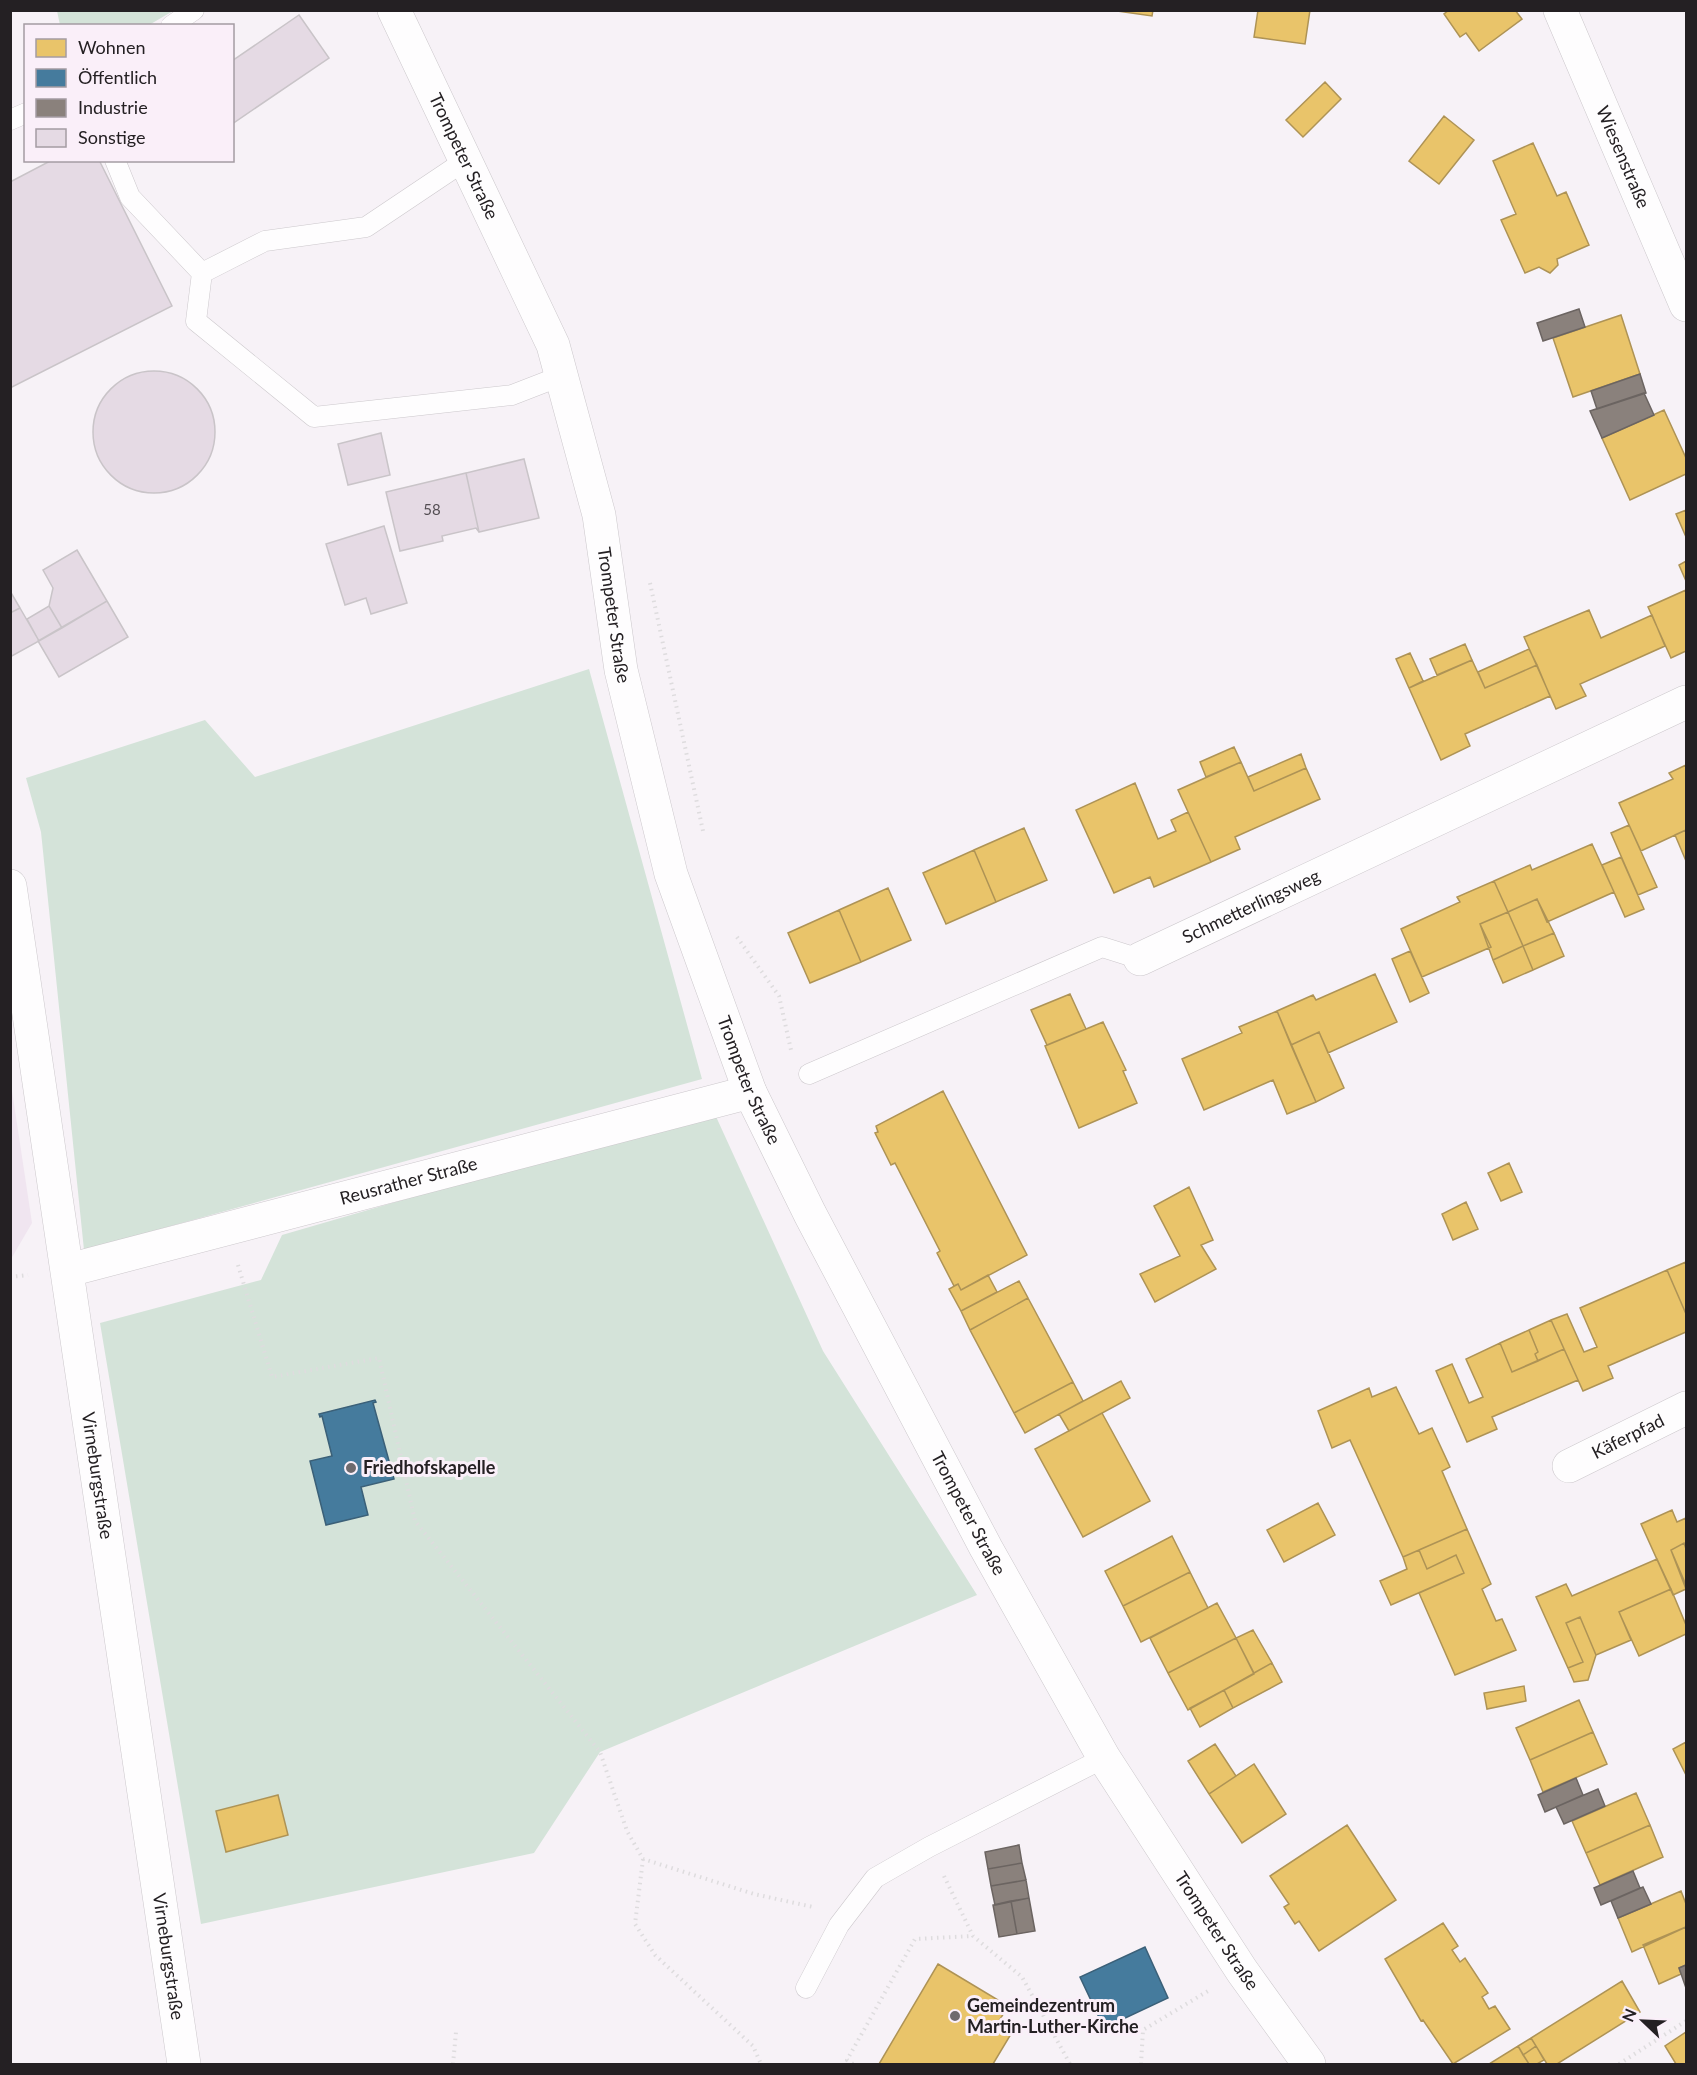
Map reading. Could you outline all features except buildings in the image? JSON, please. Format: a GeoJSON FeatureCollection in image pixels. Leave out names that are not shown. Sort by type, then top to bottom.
{"type":"FeatureCollection","features":[{"type":"Feature","properties":{"kind":"street","name":"Trompeter Straße"},"geometry":{"type":"LineString","coordinates":[[394,10],[553,345],[599,515],[621,670],[671,874],[750,1092],[810,1214],[975,1527],[1104,1758],[1242,1971],[1309,2064]]}},
{"type":"Feature","properties":{"kind":"street","name":"Wiesenstraße"},"geometry":{"type":"LineString","coordinates":[[1560,10],[1686,305]]}},
{"type":"Feature","properties":{"kind":"street","name":"Schmetterlingsweg"},"geometry":{"type":"LineString","coordinates":[[1140,959],[1686,702]]}},
{"type":"Feature","properties":{"kind":"street","name":"Virneburgstraße"},"geometry":{"type":"LineString","coordinates":[[10,886],[69,1270],[184,2064]]}},
{"type":"Feature","properties":{"kind":"street","name":"Reusrather Straße"},"geometry":{"type":"LineString","coordinates":[[69,1270],[750,1092]]}},
{"type":"Feature","properties":{"kind":"street","name":"Käferpfad"},"geometry":{"type":"LineString","coordinates":[[1569,1466],[1686,1408]]}},
{"type":"Feature","properties":{"kind":"lane"},"geometry":{"type":"LineString","coordinates":[[174,24],[194,10]]}},
{"type":"Feature","properties":{"kind":"lane"},"geometry":{"type":"LineString","coordinates":[[10,120],[24,114]]}},
{"type":"Feature","properties":{"kind":"lane"},"geometry":{"type":"LineString","coordinates":[[202,273],[265,241],[366,227],[466,160]]}},
{"type":"Feature","properties":{"kind":"lane"},"geometry":{"type":"LineString","coordinates":[[116,162],[130,197],[202,273]]}},
{"type":"Feature","properties":{"kind":"lane"},"geometry":{"type":"LineString","coordinates":[[202,273],[196,321],[314,417],[512,395],[561,376]]}},
{"type":"Feature","properties":{"kind":"lane","name":"Schmetterlingsweg"},"geometry":{"type":"LineString","coordinates":[[809,1074],[1102,947],[1140,959]]}},
{"type":"Feature","properties":{"kind":"lane"},"geometry":{"type":"LineString","coordinates":[[806,1988],[846,1914],[875,1878],[929,1847],[1104,1758]]}},
{"type":"Feature","properties":{"kind":"path"},"geometry":{"type":"LineString","coordinates":[[229,1230],[272,1377],[379,1358],[415,1521],[600,1752],[627,1831],[644,1859],[635,1924],[655,1955],[753,2046],[762,2064]]}},
{"type":"Feature","properties":{"kind":"path"},"geometry":{"type":"LineString","coordinates":[[929,1847],[973,1936],[1022,1977],[1070,2064]]}},
{"type":"Feature","properties":{"kind":"path"},"geometry":{"type":"LineString","coordinates":[[644,1859],[754,1894],[846,1914]]}},
{"type":"Feature","properties":{"kind":"path"},"geometry":{"type":"LineString","coordinates":[[853,2064],[847,2060],[915,1939],[973,1936]]}},
{"type":"Feature","properties":{"kind":"path"},"geometry":{"type":"LineString","coordinates":[[1141,2064],[1143,2031],[1242,1971]]}},
{"type":"Feature","properties":{"kind":"path"},"geometry":{"type":"LineString","coordinates":[[1619,2064],[1686,2021]]}},
{"type":"Feature","properties":{"kind":"path"},"geometry":{"type":"LineString","coordinates":[[453,2064],[456,2032]]}},
{"type":"Feature","properties":{"kind":"shaded area"},"geometry":{"type":"Polygon","coordinates":[[[57,10],[173,11],[151,24],[60,24],[57,10]]]}},
{"type":"Feature","properties":{"kind":"shaded area"},"geometry":{"type":"Polygon","coordinates":[[[589,669],[702,1079],[84,1250],[41,832],[26,778],[205,720],[255,777],[589,669]]]}},
{"type":"Feature","properties":{"kind":"shaded area"},"geometry":{"type":"Polygon","coordinates":[[[11,1084],[32,1223],[10,1259],[11,1084]]]}},
{"type":"Feature","properties":{"kind":"shaded area"},"geometry":{"type":"Polygon","coordinates":[[[713,1110],[823,1351],[977,1595],[600,1752],[534,1853],[201,1924],[100,1323],[261,1280],[282,1235],[713,1110]]]}},
{"type":"Feature","properties":{"kind":"place","name":"Friedhofskapelle"},"geometry":{"type":"Point","coordinates":[351,1468]}},
{"type":"Feature","properties":{"kind":"place","name":"Gemeindezentrum Martin-Luther-Kirche"},"geometry":{"type":"Point","coordinates":[955,2016]}}]}
